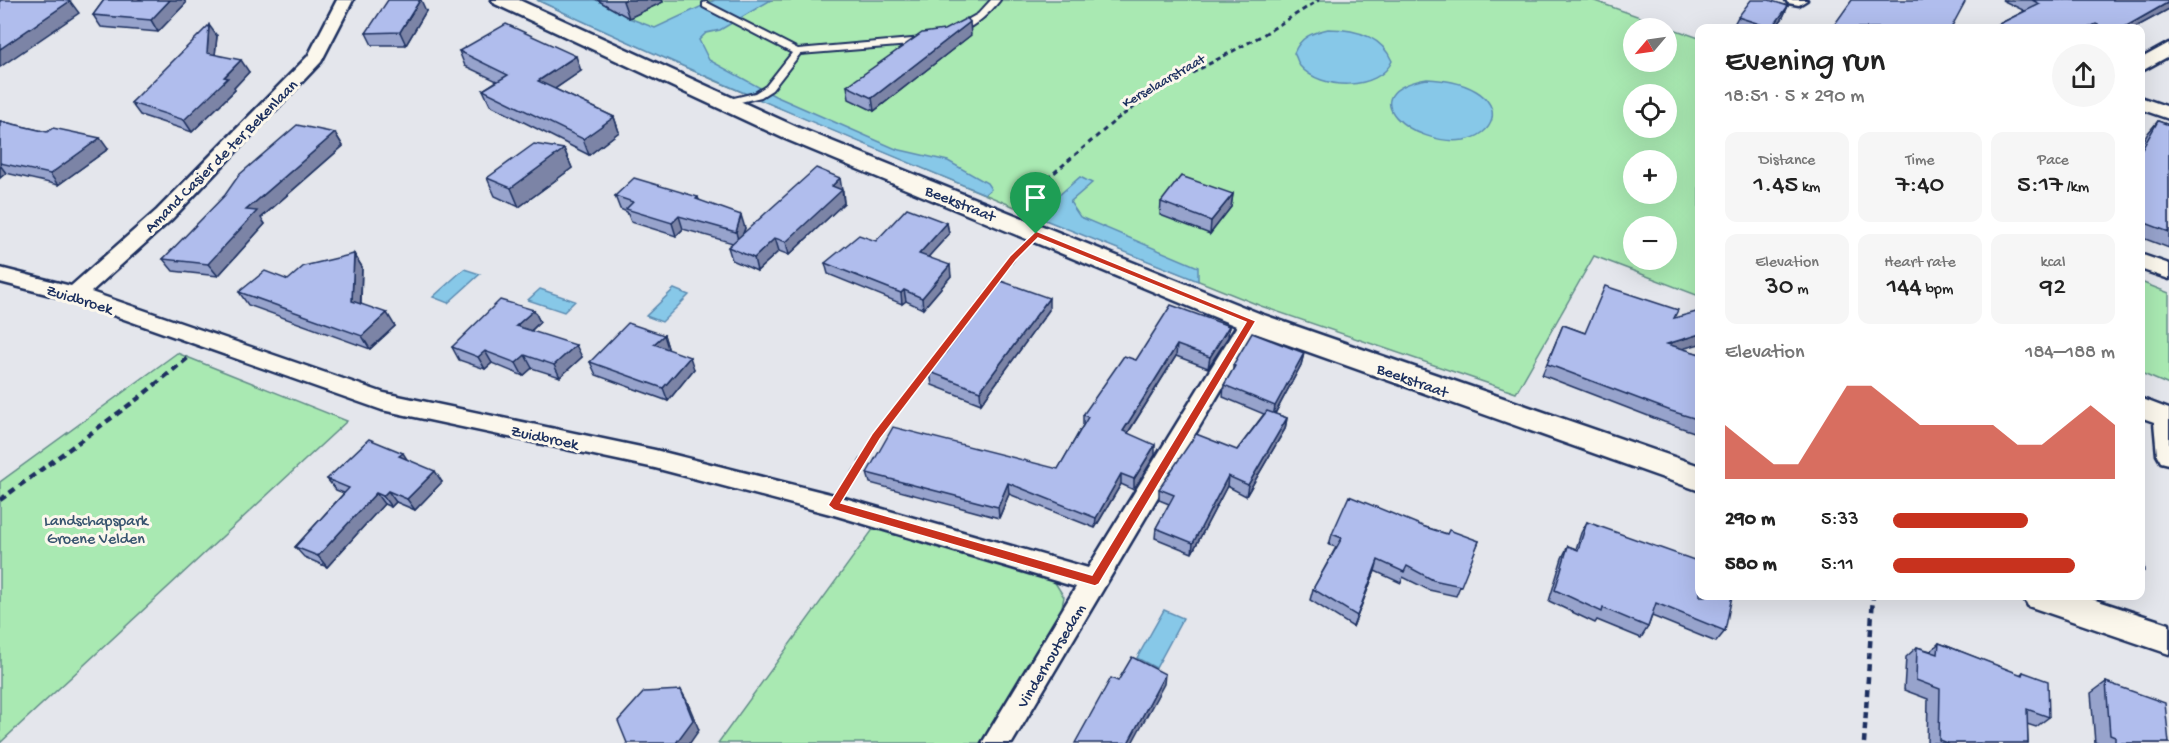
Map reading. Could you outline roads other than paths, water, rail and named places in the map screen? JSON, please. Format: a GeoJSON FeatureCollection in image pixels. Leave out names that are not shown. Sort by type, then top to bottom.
{"type":"FeatureCollection","features":[{"type":"Feature","properties":{"kind":"street","name":"Amand Casier de ter Bekenlaan"},"geometry":{"type":"LineString","coordinates":[[75,294],[164,215],[315,58],[345,0]]}},
{"type":"Feature","properties":{"kind":"street","name":"Beekstraat"},"geometry":{"type":"LineString","coordinates":[[502,0],[791,133],[1251,321],[1695,477]]}},
{"type":"Feature","properties":{"kind":"street"},"geometry":{"type":"LineString","coordinates":[[1794,0],[1799,0]]}},
{"type":"Feature","properties":{"kind":"street"},"geometry":{"type":"LineString","coordinates":[[2145,64],[2169,48]]}},
{"type":"Feature","properties":{"kind":"street"},"geometry":{"type":"LineString","coordinates":[[2145,104],[2169,114]]}},
{"type":"Feature","properties":{"kind":"street"},"geometry":{"type":"LineString","coordinates":[[2145,263],[2169,272]]}},
{"type":"Feature","properties":{"kind":"street","name":"Zuidbroek"},"geometry":{"type":"LineString","coordinates":[[0,275],[75,294],[382,401],[655,459],[834,505],[1095,581]]}},
{"type":"Feature","properties":{"kind":"street","name":"Vinderhoutsedam"},"geometry":{"type":"LineString","coordinates":[[996,743],[1251,321]]}},
{"type":"Feature","properties":{"kind":"street"},"geometry":{"type":"LineString","coordinates":[[2145,409],[2167,418],[2169,455]]}},
{"type":"Feature","properties":{"kind":"street"},"geometry":{"type":"LineString","coordinates":[[2052,600],[2169,639]]}},
{"type":"Feature","properties":{"kind":"lane"},"geometry":{"type":"LineString","coordinates":[[951,33],[981,16],[996,0]]}},
{"type":"Feature","properties":{"kind":"lane"},"geometry":{"type":"LineString","coordinates":[[706,5],[797,52],[929,40]]}},
{"type":"Feature","properties":{"kind":"lane"},"geometry":{"type":"LineString","coordinates":[[724,103],[758,95],[769,88],[797,52]]}},
{"type":"Feature","properties":{"kind":"water"},"geometry":{"type":"Polygon","coordinates":[[[537,0],[597,0],[629,18],[655,28],[715,0],[771,0],[720,30],[706,33],[699,40],[709,60],[775,96],[896,149],[948,161],[987,183],[991,189],[985,194],[872,147],[537,0]]]}},
{"type":"Feature","properties":{"kind":"water"},"geometry":{"type":"Polygon","coordinates":[[[1328,29],[1357,32],[1374,39],[1387,52],[1392,61],[1385,71],[1363,82],[1335,83],[1309,74],[1300,66],[1294,53],[1308,36],[1328,29]]]}},
{"type":"Feature","properties":{"kind":"water"},"geometry":{"type":"Polygon","coordinates":[[[1427,79],[1458,84],[1485,97],[1492,112],[1489,127],[1475,137],[1464,140],[1444,140],[1425,135],[1396,117],[1390,106],[1392,95],[1404,86],[1427,79]]]}},
{"type":"Feature","properties":{"kind":"water"},"geometry":{"type":"Polygon","coordinates":[[[1080,177],[1092,183],[1070,202],[1080,217],[1198,267],[1198,281],[1035,216],[1080,177]]]}},
{"type":"Feature","properties":{"kind":"water"},"geometry":{"type":"Polygon","coordinates":[[[464,269],[480,274],[448,303],[433,297],[464,269]]]}},
{"type":"Feature","properties":{"kind":"water"},"geometry":{"type":"Polygon","coordinates":[[[540,289],[575,301],[564,312],[528,300],[540,289]]]}},
{"type":"Feature","properties":{"kind":"water"},"geometry":{"type":"Polygon","coordinates":[[[674,289],[689,295],[662,322],[646,316],[674,289]]]}},
{"type":"Feature","properties":{"kind":"water"},"geometry":{"type":"Polygon","coordinates":[[[1164,610],[1183,618],[1156,668],[1137,658],[1164,610]]]}},
{"type":"Feature","properties":{"kind":"park label","name":"Landschapspark Groene Velden"},"geometry":{"type":"Point","coordinates":[96,528]}}]}
